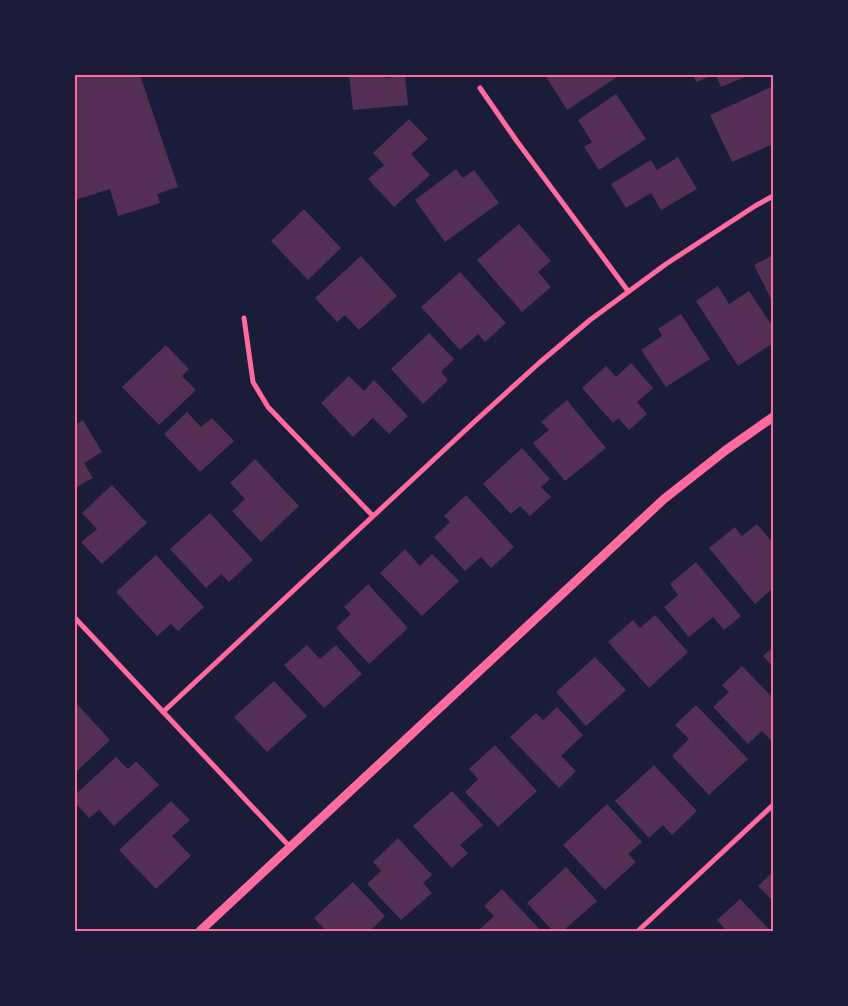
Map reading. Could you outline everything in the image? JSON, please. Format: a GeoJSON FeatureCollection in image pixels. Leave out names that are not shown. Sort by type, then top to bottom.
{"type":"FeatureCollection","features":[{"type":"Feature","properties":{"kind":"street"},"geometry":{"type":"LineString","coordinates":[[480,88],[516,140],[628,291]]}},
{"type":"Feature","properties":{"kind":"street"},"geometry":{"type":"LineString","coordinates":[[163,712],[473,423],[590,320],[666,264],[773,196]]}},
{"type":"Feature","properties":{"kind":"street"},"geometry":{"type":"LineString","coordinates":[[244,318],[253,382],[268,406],[373,516]]}},
{"type":"Feature","properties":{"kind":"street"},"geometry":{"type":"LineString","coordinates":[[200,931],[664,499],[726,450],[773,417]]}},
{"type":"Feature","properties":{"kind":"street"},"geometry":{"type":"LineString","coordinates":[[75,618],[290,847]]}},
{"type":"Feature","properties":{"kind":"street"},"geometry":{"type":"LineString","coordinates":[[638,931],[773,805]]}},
{"type":"Feature","properties":{"kind":"building"},"geometry":{"type":"Polygon","coordinates":[[[75,75],[140,75],[178,187],[157,194],[160,203],[118,216],[110,189],[75,200],[75,75]]]}},
{"type":"Feature","properties":{"kind":"building"},"geometry":{"type":"Polygon","coordinates":[[[349,75],[385,75],[385,78],[405,76],[408,105],[353,110],[349,75]]]}},
{"type":"Feature","properties":{"kind":"building"},"geometry":{"type":"Polygon","coordinates":[[[545,75],[616,75],[617,77],[567,110],[545,75]]]}},
{"type":"Feature","properties":{"kind":"building"},"geometry":{"type":"Polygon","coordinates":[[[693,75],[714,75],[696,82],[693,75]]]}},
{"type":"Feature","properties":{"kind":"building"},"geometry":{"type":"Polygon","coordinates":[[[716,75],[750,75],[721,87],[716,75]]]}},
{"type":"Feature","properties":{"kind":"building"},"geometry":{"type":"Polygon","coordinates":[[[773,86],[773,144],[732,162],[710,115],[773,86]]]}},
{"type":"Feature","properties":{"kind":"building"},"geometry":{"type":"Polygon","coordinates":[[[616,94],[646,139],[599,170],[584,147],[592,142],[578,120],[616,94]]]}},
{"type":"Feature","properties":{"kind":"building"},"geometry":{"type":"Polygon","coordinates":[[[409,119],[428,139],[411,154],[430,175],[394,207],[368,179],[384,165],[373,153],[409,119]]]}},
{"type":"Feature","properties":{"kind":"building"},"geometry":{"type":"Polygon","coordinates":[[[678,157],[697,189],[661,210],[651,193],[626,208],[611,184],[651,160],[657,170],[678,157]]]}},
{"type":"Feature","properties":{"kind":"building"},"geometry":{"type":"Polygon","coordinates":[[[456,169],[463,178],[474,170],[499,203],[445,242],[415,200],[456,169]]]}},
{"type":"Feature","properties":{"kind":"building"},"geometry":{"type":"Polygon","coordinates":[[[304,209],[341,248],[308,280],[271,241],[304,209]]]}},
{"type":"Feature","properties":{"kind":"building"},"geometry":{"type":"Polygon","coordinates":[[[519,224],[551,261],[538,272],[551,287],[522,312],[477,260],[519,224]]]}},
{"type":"Feature","properties":{"kind":"building"},"geometry":{"type":"Polygon","coordinates":[[[773,255],[773,303],[754,265],[773,255]]]}},
{"type":"Feature","properties":{"kind":"building"},"geometry":{"type":"Polygon","coordinates":[[[361,256],[397,296],[359,330],[345,315],[337,322],[315,298],[361,256]]]}},
{"type":"Feature","properties":{"kind":"building"},"geometry":{"type":"Polygon","coordinates":[[[460,272],[506,323],[485,342],[478,334],[460,350],[421,307],[460,272]]]}},
{"type":"Feature","properties":{"kind":"building"},"geometry":{"type":"Polygon","coordinates":[[[718,286],[729,304],[749,291],[773,327],[773,343],[738,366],[696,301],[718,286]]]}},
{"type":"Feature","properties":{"kind":"building"},"geometry":{"type":"Polygon","coordinates":[[[681,314],[710,359],[666,387],[641,350],[662,336],[658,329],[681,314]]]}},
{"type":"Feature","properties":{"kind":"building"},"geometry":{"type":"Polygon","coordinates":[[[429,333],[454,359],[441,372],[448,380],[423,404],[391,369],[429,333]]]}},
{"type":"Feature","properties":{"kind":"building"},"geometry":{"type":"Polygon","coordinates":[[[166,345],[189,369],[182,376],[196,390],[159,425],[122,387],[166,345]]]}},
{"type":"Feature","properties":{"kind":"building"},"geometry":{"type":"Polygon","coordinates":[[[631,363],[653,388],[637,402],[647,414],[629,430],[618,418],[613,423],[582,388],[606,366],[616,377],[631,363]]]}},
{"type":"Feature","properties":{"kind":"building"},"geometry":{"type":"Polygon","coordinates":[[[349,376],[364,391],[374,380],[408,416],[389,434],[373,418],[353,437],[321,403],[349,376]]]}},
{"type":"Feature","properties":{"kind":"building"},"geometry":{"type":"Polygon","coordinates":[[[567,400],[606,448],[565,481],[533,443],[549,430],[541,422],[567,400]]]}},
{"type":"Feature","properties":{"kind":"building"},"geometry":{"type":"Polygon","coordinates":[[[187,412],[201,427],[212,418],[234,441],[200,472],[164,434],[187,412]]]}},
{"type":"Feature","properties":{"kind":"building"},"geometry":{"type":"Polygon","coordinates":[[[83,420],[102,452],[84,463],[93,478],[75,488],[75,425],[83,420]]]}},
{"type":"Feature","properties":{"kind":"building"},"geometry":{"type":"Polygon","coordinates":[[[522,448],[550,479],[541,487],[551,497],[530,516],[520,506],[511,514],[483,484],[522,448]]]}},
{"type":"Feature","properties":{"kind":"building"},"geometry":{"type":"Polygon","coordinates":[[[255,459],[299,506],[261,542],[232,511],[245,499],[230,483],[255,459]]]}},
{"type":"Feature","properties":{"kind":"building"},"geometry":{"type":"Polygon","coordinates":[[[112,485],[147,523],[102,564],[81,542],[97,529],[82,513],[112,485]]]}},
{"type":"Feature","properties":{"kind":"building"},"geometry":{"type":"Polygon","coordinates":[[[466,495],[514,547],[491,568],[481,557],[465,571],[434,537],[450,522],[444,516],[466,495]]]}},
{"type":"Feature","properties":{"kind":"building"},"geometry":{"type":"Polygon","coordinates":[[[210,513],[253,560],[229,582],[221,574],[206,588],[170,549],[210,513]]]}},
{"type":"Feature","properties":{"kind":"building"},"geometry":{"type":"Polygon","coordinates":[[[757,524],[773,543],[773,588],[755,604],[709,548],[735,527],[742,536],[757,524]]]}},
{"type":"Feature","properties":{"kind":"building"},"geometry":{"type":"Polygon","coordinates":[[[405,549],[420,566],[432,554],[459,581],[422,616],[380,573],[405,549]]]}},
{"type":"Feature","properties":{"kind":"building"},"geometry":{"type":"Polygon","coordinates":[[[156,555],[204,607],[178,631],[171,624],[157,636],[116,592],[156,555]]]}},
{"type":"Feature","properties":{"kind":"building"},"geometry":{"type":"Polygon","coordinates":[[[696,562],[741,616],[724,630],[713,617],[689,637],[664,607],[678,595],[670,584],[696,562]]]}},
{"type":"Feature","properties":{"kind":"building"},"geometry":{"type":"Polygon","coordinates":[[[368,584],[408,628],[369,664],[336,628],[351,614],[344,607],[368,584]]]}},
{"type":"Feature","properties":{"kind":"building"},"geometry":{"type":"Polygon","coordinates":[[[655,615],[688,652],[649,688],[608,642],[633,620],[640,628],[655,615]]]}},
{"type":"Feature","properties":{"kind":"building"},"geometry":{"type":"Polygon","coordinates":[[[307,645],[320,659],[336,645],[362,674],[324,708],[284,665],[307,645]]]}},
{"type":"Feature","properties":{"kind":"building"},"geometry":{"type":"Polygon","coordinates":[[[773,647],[773,667],[763,656],[773,647]]]}},
{"type":"Feature","properties":{"kind":"building"},"geometry":{"type":"Polygon","coordinates":[[[595,657],[626,690],[586,726],[556,692],[595,657]]]}},
{"type":"Feature","properties":{"kind":"building"},"geometry":{"type":"Polygon","coordinates":[[[742,666],[773,698],[773,738],[771,740],[762,731],[748,744],[713,707],[729,692],[722,685],[742,666]]]}},
{"type":"Feature","properties":{"kind":"building"},"geometry":{"type":"Polygon","coordinates":[[[274,681],[307,716],[267,752],[234,717],[274,681]]]}},
{"type":"Feature","properties":{"kind":"building"},"geometry":{"type":"Polygon","coordinates":[[[77,704],[110,740],[75,773],[75,706],[77,704]]]}},
{"type":"Feature","properties":{"kind":"building"},"geometry":{"type":"Polygon","coordinates":[[[696,705],[748,759],[709,795],[672,756],[689,739],[675,725],[696,705]]]}},
{"type":"Feature","properties":{"kind":"building"},"geometry":{"type":"Polygon","coordinates":[[[557,707],[583,735],[561,756],[576,771],[559,788],[510,737],[536,713],[543,720],[557,707]]]}},
{"type":"Feature","properties":{"kind":"building"},"geometry":{"type":"Polygon","coordinates":[[[495,745],[537,791],[498,827],[465,792],[478,779],[469,769],[495,745]]]}},
{"type":"Feature","properties":{"kind":"building"},"geometry":{"type":"Polygon","coordinates":[[[116,757],[128,769],[136,761],[159,785],[114,826],[99,810],[89,818],[75,803],[75,795],[116,757]]]}},
{"type":"Feature","properties":{"kind":"building"},"geometry":{"type":"Polygon","coordinates":[[[654,765],[697,811],[672,835],[663,825],[649,838],[615,801],[654,765]]]}},
{"type":"Feature","properties":{"kind":"building"},"geometry":{"type":"Polygon","coordinates":[[[452,791],[483,825],[460,845],[468,853],[452,868],[413,826],[452,791]]]}},
{"type":"Feature","properties":{"kind":"building"},"geometry":{"type":"Polygon","coordinates":[[[171,801],[190,820],[172,836],[191,856],[156,889],[119,850],[171,801]]]}},
{"type":"Feature","properties":{"kind":"building"},"geometry":{"type":"Polygon","coordinates":[[[607,804],[642,842],[628,854],[636,862],[605,890],[563,845],[607,804]]]}},
{"type":"Feature","properties":{"kind":"building"},"geometry":{"type":"Polygon","coordinates":[[[398,838],[432,875],[423,883],[432,893],[401,920],[367,884],[381,871],[373,862],[398,838]]]}},
{"type":"Feature","properties":{"kind":"building"},"geometry":{"type":"Polygon","coordinates":[[[566,867],[597,901],[563,931],[553,931],[527,903],[566,867]]]}},
{"type":"Feature","properties":{"kind":"building"},"geometry":{"type":"Polygon","coordinates":[[[773,872],[773,901],[758,886],[773,872]]]}},
{"type":"Feature","properties":{"kind":"building"},"geometry":{"type":"Polygon","coordinates":[[[353,882],[385,916],[370,931],[326,931],[314,918],[353,882]]]}},
{"type":"Feature","properties":{"kind":"building"},"geometry":{"type":"Polygon","coordinates":[[[502,889],[541,931],[478,931],[494,916],[484,906],[502,889]]]}},
{"type":"Feature","properties":{"kind":"building"},"geometry":{"type":"Polygon","coordinates":[[[740,899],[771,931],[723,931],[725,929],[717,920],[740,899]]]}}]}
